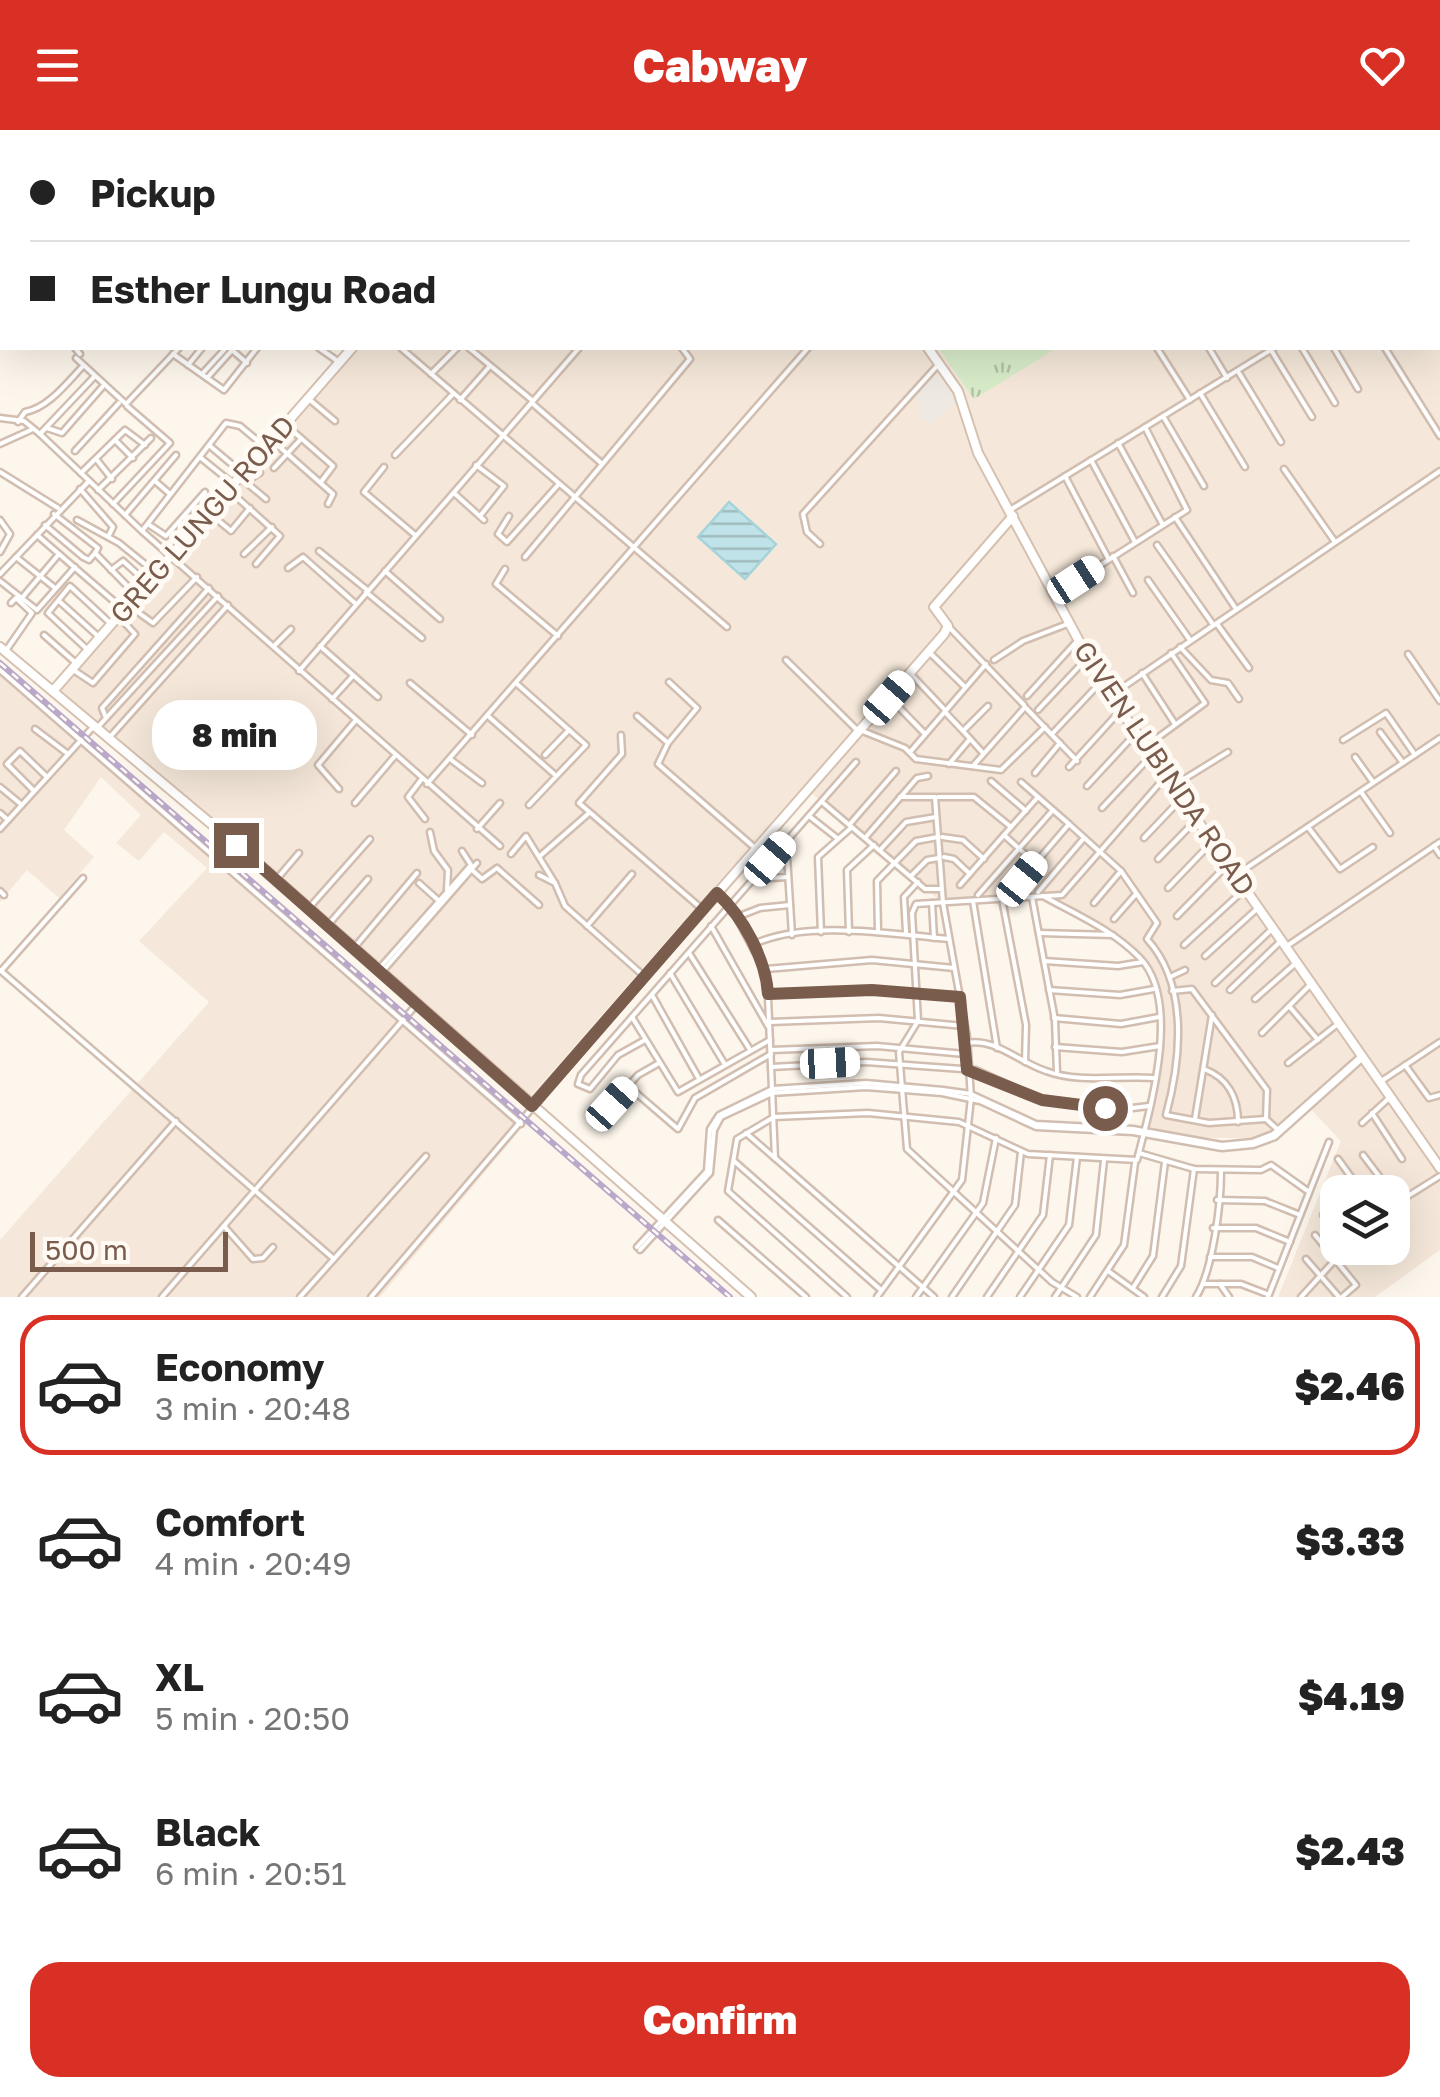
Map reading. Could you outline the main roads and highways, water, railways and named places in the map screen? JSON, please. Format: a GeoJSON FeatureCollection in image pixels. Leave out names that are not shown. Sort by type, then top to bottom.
{"type":"FeatureCollection","features":[{"type":"Feature","properties":{"kind":"water"},"geometry":{"type":"Polygon","coordinates":[[[729,502],[776,544],[745,579],[698,537],[729,502]]]}},
{"type":"Feature","properties":{"kind":"railway"},"geometry":{"type":"LineString","coordinates":[[0,663],[730,1297]]}}]}
